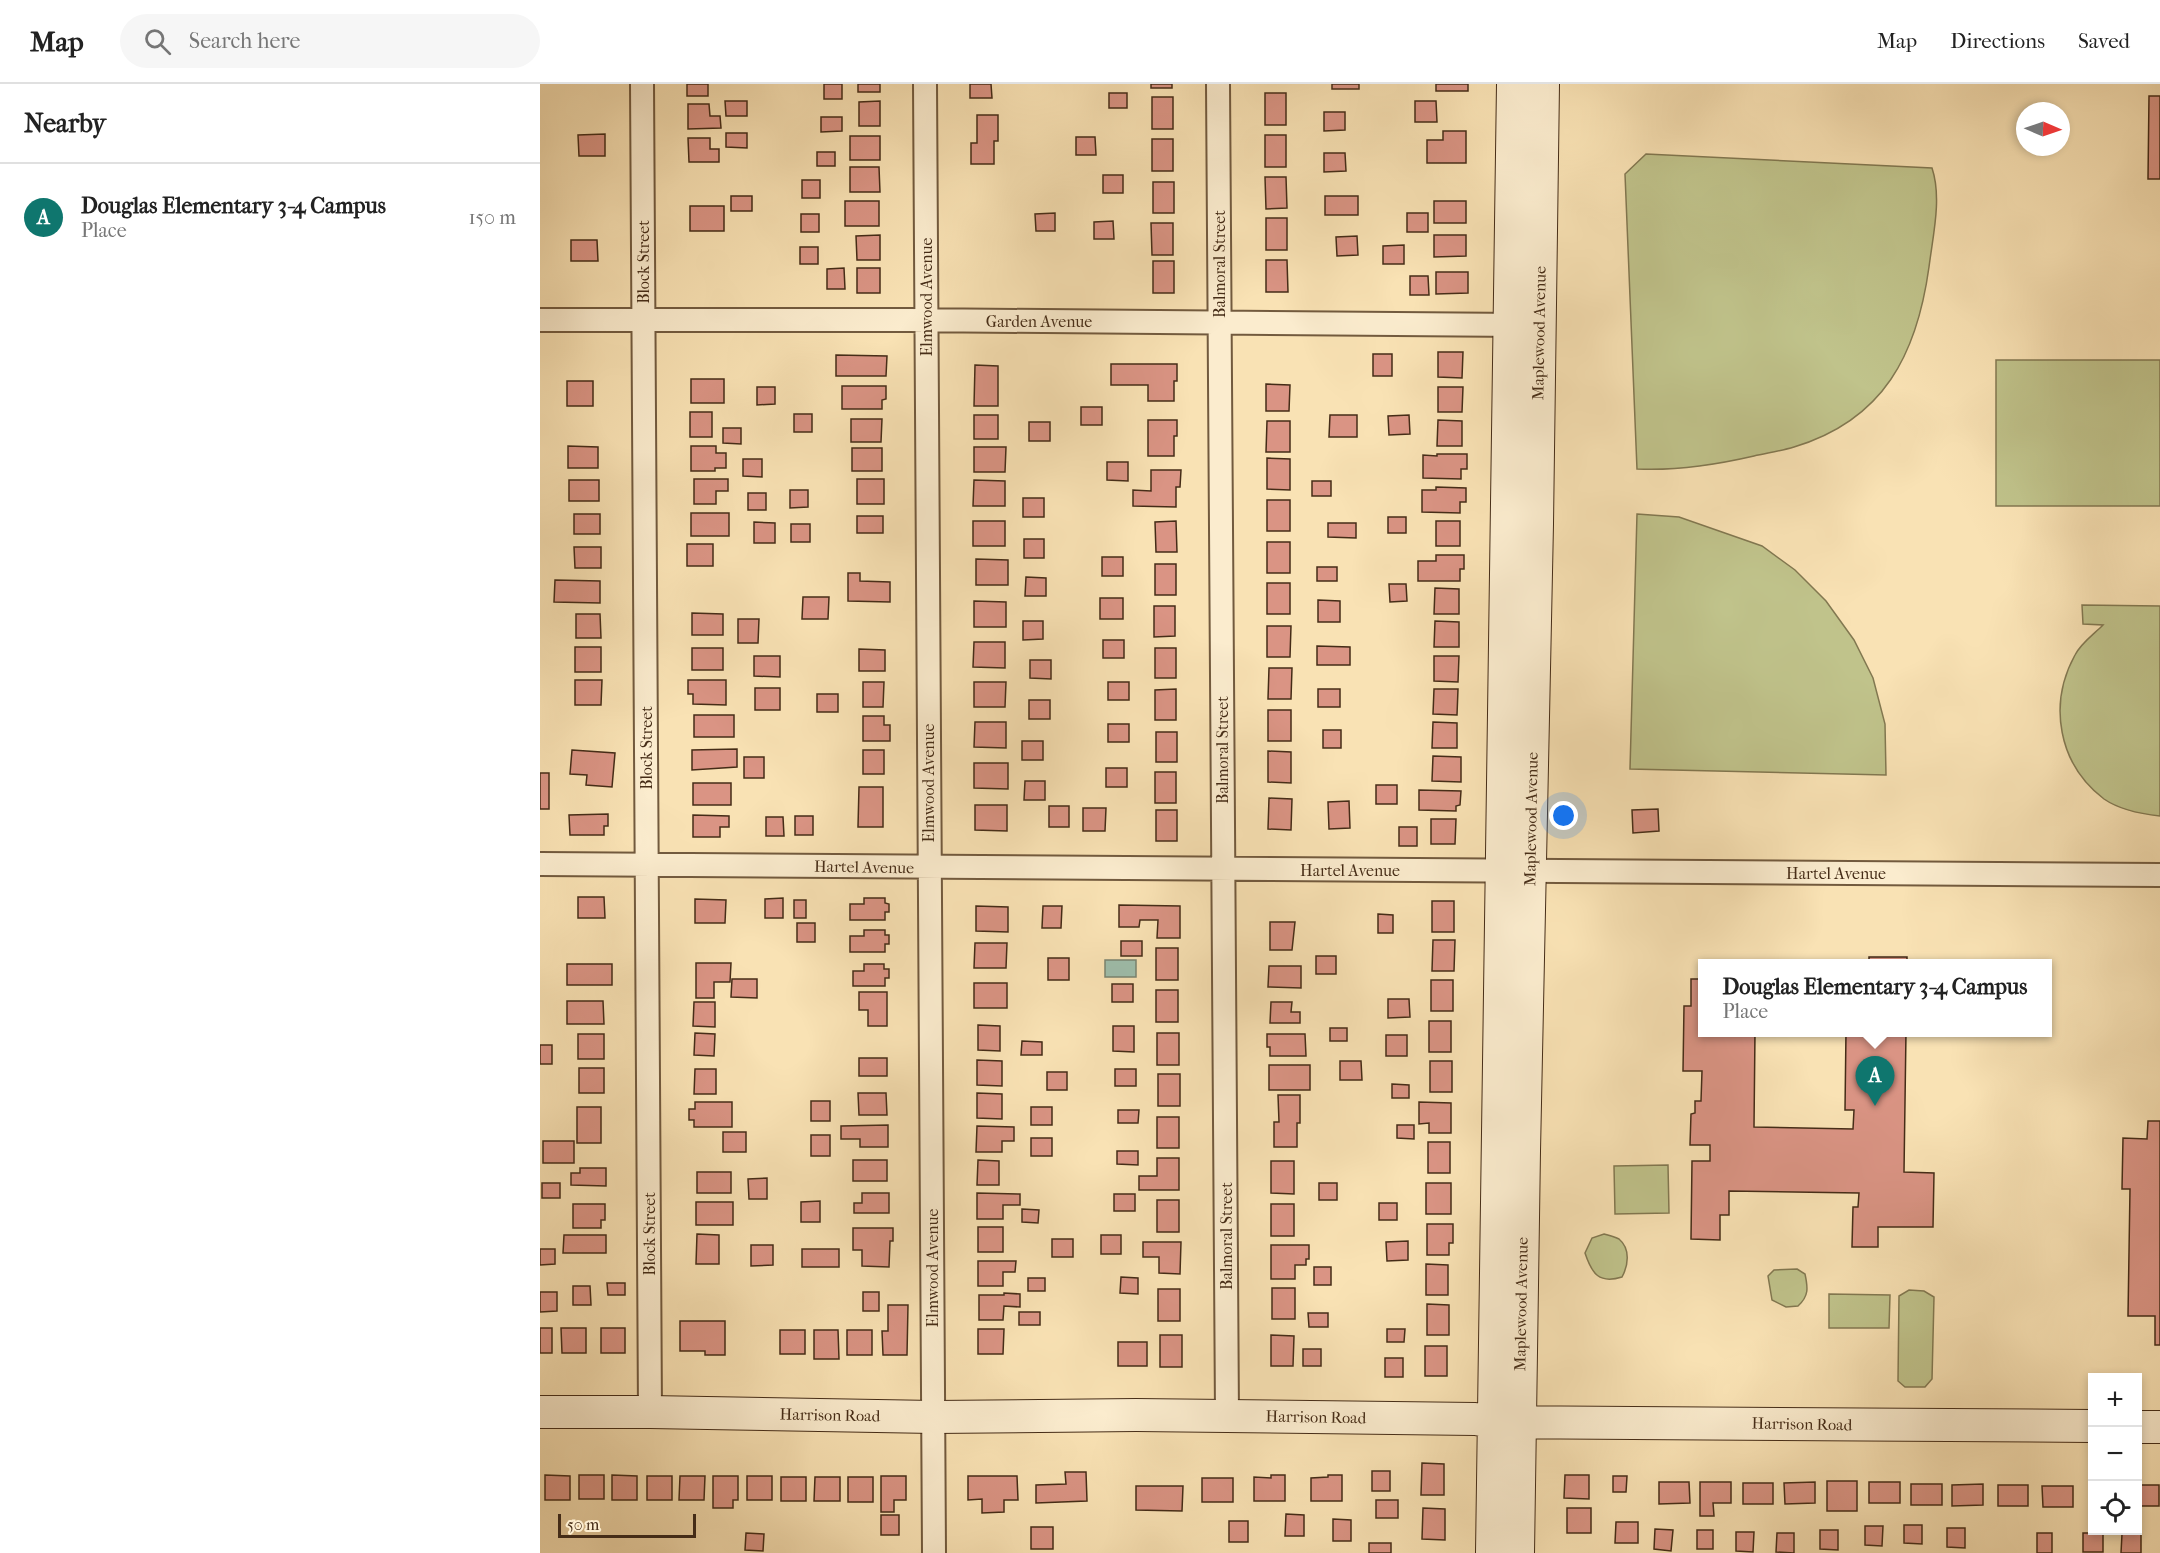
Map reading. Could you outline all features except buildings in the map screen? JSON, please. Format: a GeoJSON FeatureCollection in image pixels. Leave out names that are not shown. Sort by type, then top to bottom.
{"type":"FeatureCollection","features":[{"type":"Feature","properties":{"kind":"street","name":"Block Street"},"geometry":{"type":"LineString","coordinates":[[642,84],[650,1412]]}},
{"type":"Feature","properties":{"kind":"street","name":"Elmwood Avenue"},"geometry":{"type":"LineString","coordinates":[[925,84],[934,1553]]}},
{"type":"Feature","properties":{"kind":"street","name":"Balmoral Street"},"geometry":{"type":"LineString","coordinates":[[1218,84],[1227,1415]]}},
{"type":"Feature","properties":{"kind":"street","name":"Maplewood Avenue"},"geometry":{"type":"LineString","coordinates":[[1513,84],[1526,199]]}},
{"type":"Feature","properties":{"kind":"street","name":"Maplewood Avenue"},"geometry":{"type":"LineString","coordinates":[[1492,1553],[1507,1421],[1526,199],[1542,84]]}},
{"type":"Feature","properties":{"kind":"street","name":"Garden Avenue"},"geometry":{"type":"LineString","coordinates":[[540,320],[1524,324]]}},
{"type":"Feature","properties":{"kind":"street","name":"Hartel Avenue"},"geometry":{"type":"LineString","coordinates":[[540,864],[2160,875]]}},
{"type":"Feature","properties":{"kind":"street","name":"Harrison Road"},"geometry":{"type":"LineString","coordinates":[[540,1412],[934,1416],[1227,1415],[1507,1421],[2088,1426]]}},
{"type":"Feature","properties":{"kind":"street","name":"Maplewood Avenue"},"geometry":{"type":"LineString","coordinates":[[1507,1421],[1518,1553]]}},
{"type":"Feature","properties":{"kind":"street"},"geometry":{"type":"LineString","coordinates":[[2142,1427],[2160,1427]]}},
{"type":"Feature","properties":{"kind":"green space"},"geometry":{"type":"Polygon","coordinates":[[[1646,154],[1932,168],[1936,192],[1936,217],[1929,267],[1916,328],[1891,380],[1873,401],[1851,420],[1825,435],[1784,450],[1696,467],[1637,469],[1625,174],[1646,154]]]}},
{"type":"Feature","properties":{"kind":"green space"},"geometry":{"type":"Polygon","coordinates":[[[1996,360],[2160,360],[2160,506],[1996,506],[1996,360]]]}},
{"type":"Feature","properties":{"kind":"green space"},"geometry":{"type":"Polygon","coordinates":[[[1637,514],[1679,517],[1762,546],[1795,570],[1826,601],[1854,640],[1873,678],[1885,724],[1886,775],[1630,769],[1637,514]]]}},
{"type":"Feature","properties":{"kind":"green space"},"geometry":{"type":"Polygon","coordinates":[[[2082,605],[2160,606],[2160,816],[2131,811],[2104,799],[2088,785],[2076,769],[2067,751],[2060,713],[2067,674],[2078,651],[2103,625],[2083,624],[2082,605]]]}},
{"type":"Feature","properties":{"kind":"green space"},"geometry":{"type":"Polygon","coordinates":[[[1668,1165],[1669,1213],[1615,1214],[1614,1166],[1668,1165]]]}},
{"type":"Feature","properties":{"kind":"green space"},"geometry":{"type":"Polygon","coordinates":[[[1604,1234],[1619,1239],[1623,1243],[1627,1253],[1627,1263],[1622,1277],[1608,1279],[1598,1276],[1585,1253],[1592,1238],[1604,1234]]]}},
{"type":"Feature","properties":{"kind":"green space"},"geometry":{"type":"Polygon","coordinates":[[[1797,1269],[1805,1274],[1807,1284],[1807,1292],[1802,1302],[1798,1306],[1786,1307],[1772,1300],[1768,1276],[1774,1270],[1797,1269]]]}},
{"type":"Feature","properties":{"kind":"green space"},"geometry":{"type":"Polygon","coordinates":[[[1909,1290],[1924,1291],[1934,1297],[1932,1379],[1925,1387],[1905,1387],[1898,1381],[1899,1296],[1909,1290]]]}},
{"type":"Feature","properties":{"kind":"green space"},"geometry":{"type":"Polygon","coordinates":[[[1829,1294],[1890,1295],[1889,1328],[1829,1328],[1829,1294]]]}},
{"type":"Feature","properties":{"kind":"shaded area"},"geometry":{"type":"Polygon","coordinates":[[[1105,960],[1136,960],[1136,977],[1105,977],[1105,960]]]}},
{"type":"Feature","properties":{"kind":"place","name":"Douglas Elementary 3-4 Campus"},"geometry":{"type":"Point","coordinates":[1875,1106]}}]}
